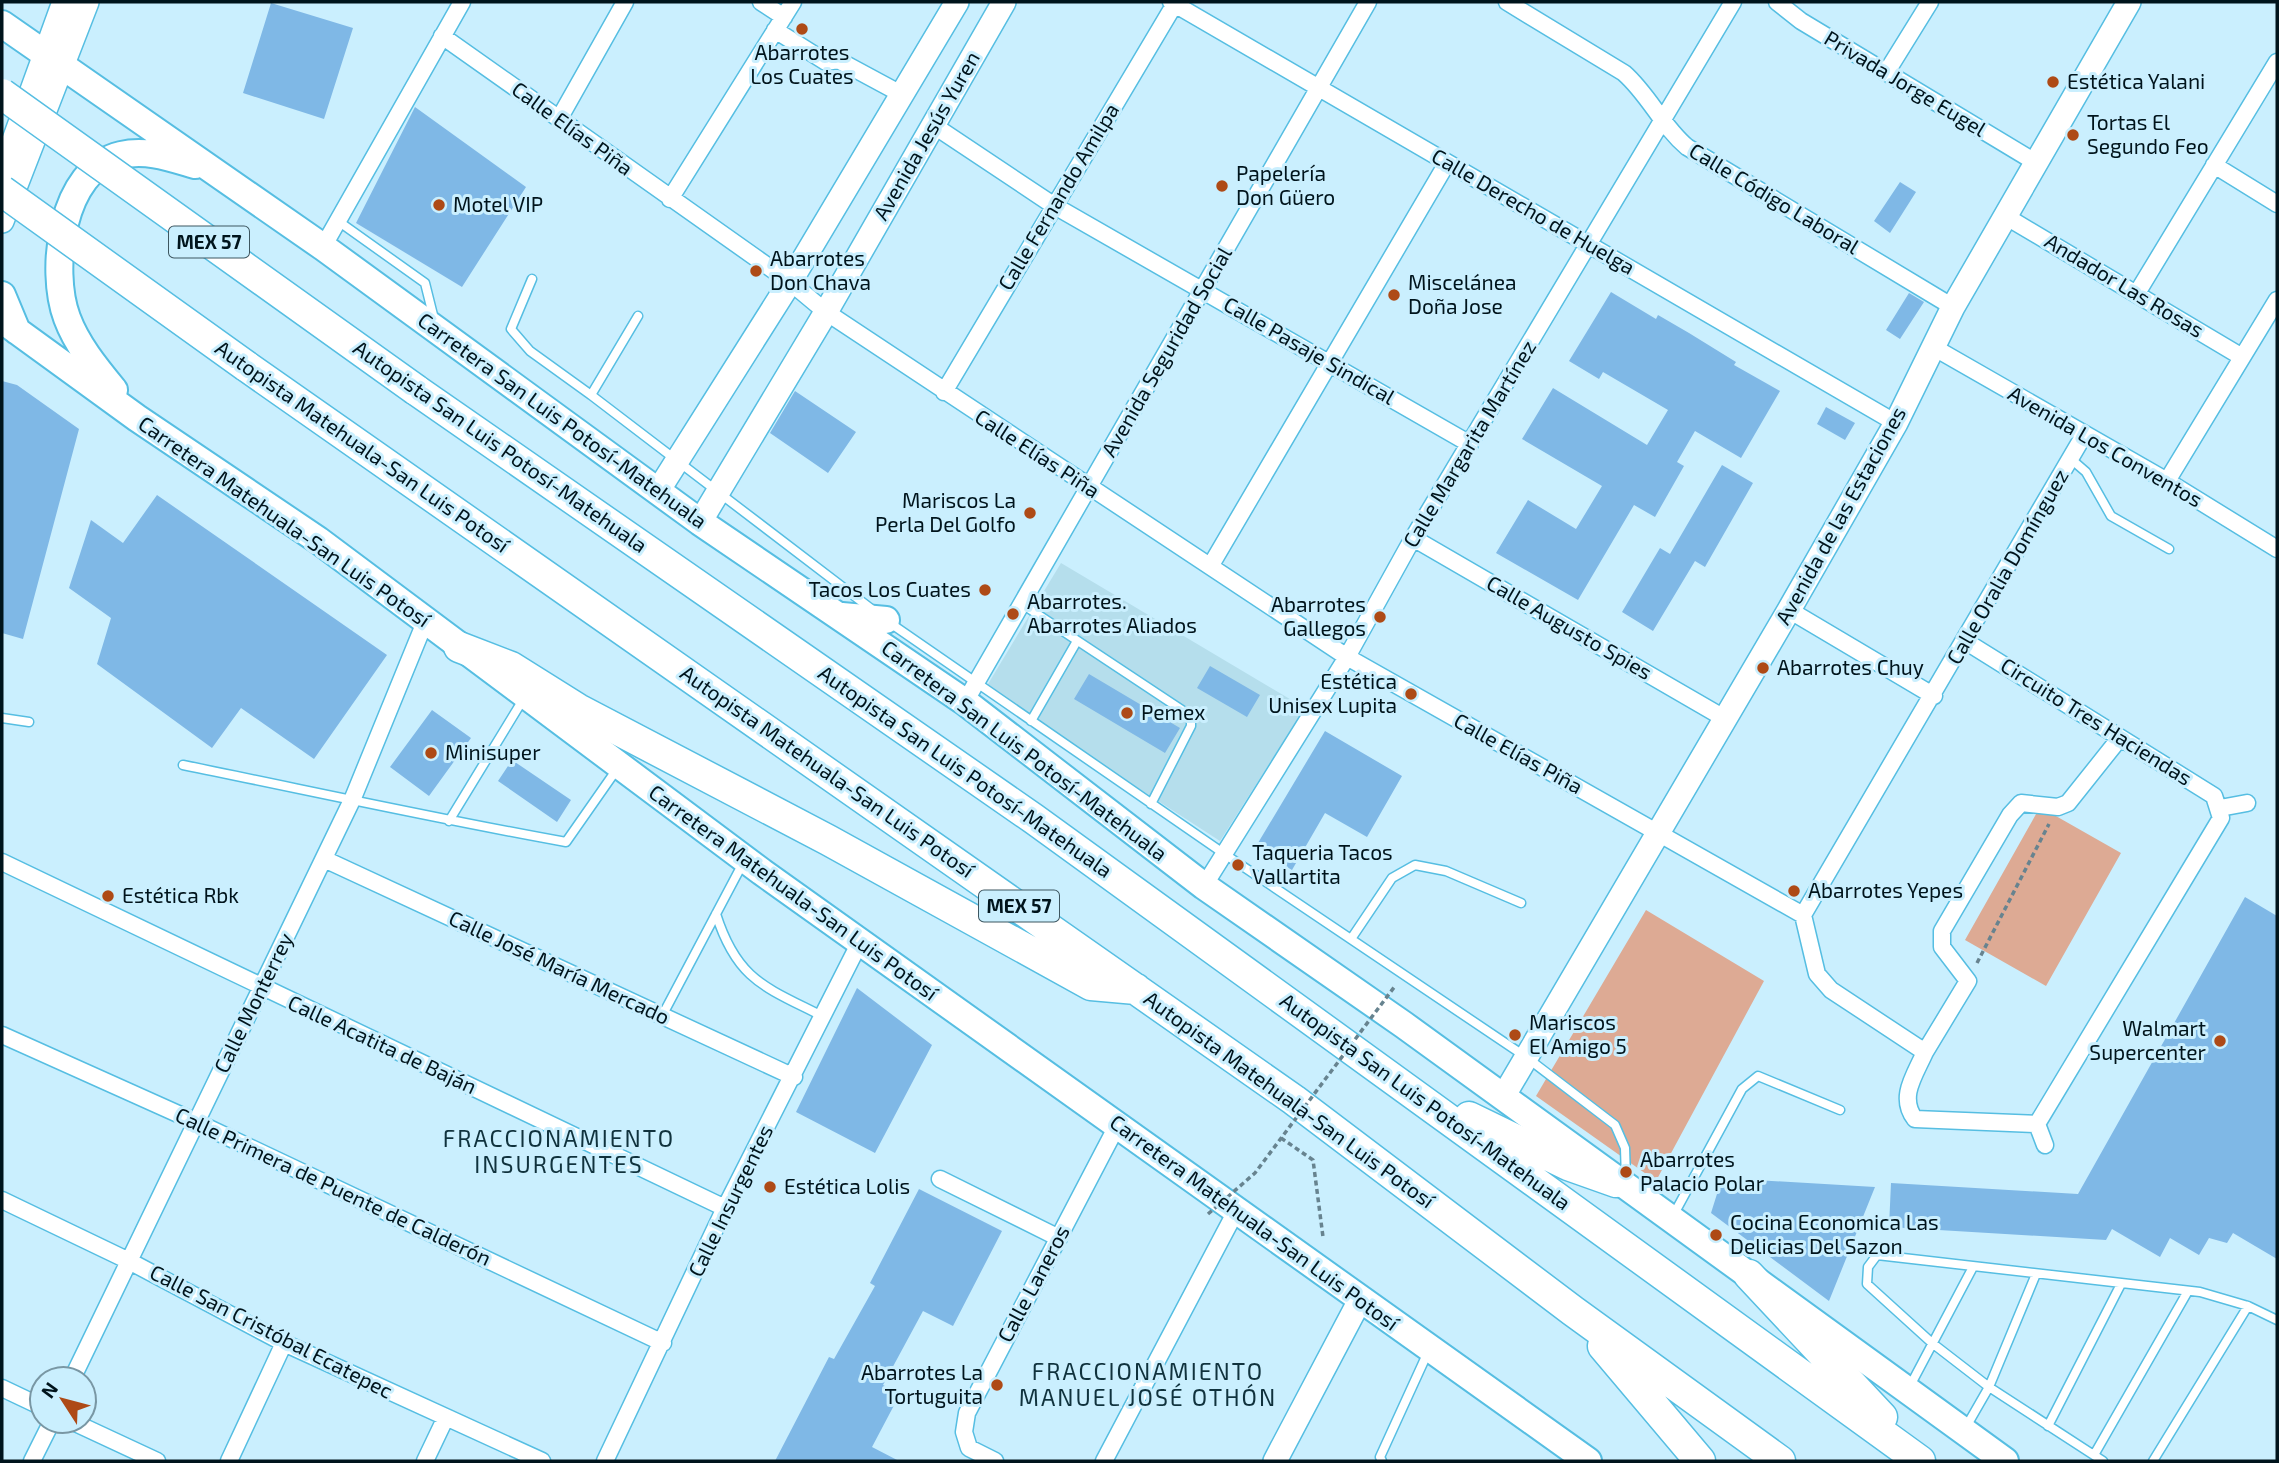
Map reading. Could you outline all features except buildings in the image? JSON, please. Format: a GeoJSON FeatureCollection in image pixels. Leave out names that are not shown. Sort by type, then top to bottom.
{"type":"FeatureCollection","features":[{"type":"Feature","properties":{"kind":"highway","name":"Autopista San Luis Potosí-Matehuala"},"geometry":{"type":"LineString","coordinates":[[2,94],[416,390],[1034,819],[1921,1461]]}},
{"type":"Feature","properties":{"kind":"highway","name":"Autopista Matehuala-San Luis Potosí"},"geometry":{"type":"LineString","coordinates":[[2,191],[246,366],[1294,1100],[1573,1311],[1780,1461]]}},
{"type":"Feature","properties":{"kind":"highway"},"geometry":{"type":"LineString","coordinates":[[459,647],[511,667],[578,709],[828,840],[1091,985],[1138,990]]}},
{"type":"Feature","properties":{"kind":"highway"},"geometry":{"type":"LineString","coordinates":[[1394,1080],[1568,1165],[1621,1185]]}},
{"type":"Feature","properties":{"kind":"highway"},"geometry":{"type":"LineString","coordinates":[[1749,1275],[1921,1461]]}},
{"type":"Feature","properties":{"kind":"highway"},"geometry":{"type":"LineString","coordinates":[[1573,1311],[1700,1461]]}},
{"type":"Feature","properties":{"kind":"main road","name":"Carretera San Luis Potosí-Matehuala"},"geometry":{"type":"LineString","coordinates":[[2,24],[323,247],[700,522],[838,616],[971,693],[1204,886],[1503,1097],[2005,1461]]}},
{"type":"Feature","properties":{"kind":"main road"},"geometry":{"type":"LineString","coordinates":[[137,418],[79,344],[66,317],[60,264],[61,235],[67,213],[80,187],[98,167],[120,155],[149,153],[214,170]]}},
{"type":"Feature","properties":{"kind":"main road"},"geometry":{"type":"LineString","coordinates":[[2,295],[7,324]]}},
{"type":"Feature","properties":{"kind":"main road","name":"Carretera Matehuala-San Luis Potosí"},"geometry":{"type":"LineString","coordinates":[[7,324],[137,418],[318,540],[618,766],[860,942],[1118,1124],[1236,1213],[1588,1461]]}},
{"type":"Feature","properties":{"kind":"main road"},"geometry":{"type":"LineString","coordinates":[[838,616],[886,620]]}},
{"type":"Feature","properties":{"kind":"street"},"geometry":{"type":"LineString","coordinates":[[2,221],[55,60],[64,2]]}},
{"type":"Feature","properties":{"kind":"street"},"geometry":{"type":"LineString","coordinates":[[2,173],[55,60],[87,2]]}},
{"type":"Feature","properties":{"kind":"street"},"geometry":{"type":"LineString","coordinates":[[323,247],[462,2]]}},
{"type":"Feature","properties":{"kind":"street"},"geometry":{"type":"LineString","coordinates":[[559,119],[625,2]]}},
{"type":"Feature","properties":{"kind":"street"},"geometry":{"type":"LineString","coordinates":[[761,2],[780,23],[826,62],[838,60],[903,95]]}},
{"type":"Feature","properties":{"kind":"street"},"geometry":{"type":"LineString","coordinates":[[670,199],[793,2]]}},
{"type":"Feature","properties":{"kind":"street","name":"Avenida Jesús Yuren"},"geometry":{"type":"LineString","coordinates":[[658,491],[790,282],[957,2]]}},
{"type":"Feature","properties":{"kind":"street","name":"Avenida Jesús Yuren"},"geometry":{"type":"LineString","coordinates":[[700,522],[826,312],[1004,2]]}},
{"type":"Feature","properties":{"kind":"street","name":"Calle Derecho de Huelga"},"geometry":{"type":"LineString","coordinates":[[1174,2],[1896,423]]}},
{"type":"Feature","properties":{"kind":"street","name":"Calle Fernando Amilpa"},"geometry":{"type":"LineString","coordinates":[[944,393],[1174,2]]}},
{"type":"Feature","properties":{"kind":"street","name":"Avenida Seguridad Social"},"geometry":{"type":"LineString","coordinates":[[971,693],[1368,2]]}},
{"type":"Feature","properties":{"kind":"street","name":"Calle Código Laboral"},"geometry":{"type":"LineString","coordinates":[[1507,2],[1624,73],[1641,88],[1672,135],[1702,157],[1953,307]]}},
{"type":"Feature","properties":{"kind":"street","name":"Calle Margarita Martínez"},"geometry":{"type":"LineString","coordinates":[[1204,886],[1226,855],[1347,657],[1413,538],[1733,2]]}},
{"type":"Feature","properties":{"kind":"street","name":"Privada Jorge Eugel"},"geometry":{"type":"LineString","coordinates":[[1777,2],[1801,21],[2035,162]]}},
{"type":"Feature","properties":{"kind":"street"},"geometry":{"type":"LineString","coordinates":[[1886,73],[1930,2]]}},
{"type":"Feature","properties":{"kind":"street","name":"Avenida de las Estaciones"},"geometry":{"type":"LineString","coordinates":[[1503,1097],[1896,423],[1953,307],[2129,2]]}},
{"type":"Feature","properties":{"kind":"street","name":"Calle Elías Piña"},"geometry":{"type":"LineString","coordinates":[[442,36],[790,282],[826,312],[1088,488],[1211,565],[1347,657],[1657,833]]}},
{"type":"Feature","properties":{"kind":"street"},"geometry":{"type":"LineString","coordinates":[[2137,293],[2277,62]]}},
{"type":"Feature","properties":{"kind":"street","name":"Calle Pasaje Sindical"},"geometry":{"type":"LineString","coordinates":[[933,125],[1054,205],[1470,444]]}},
{"type":"Feature","properties":{"kind":"street"},"geometry":{"type":"LineString","coordinates":[[1211,565],[1447,163]]}},
{"type":"Feature","properties":{"kind":"street"},"geometry":{"type":"LineString","coordinates":[[2214,165],[2277,204]]}},
{"type":"Feature","properties":{"kind":"street","name":"Andador Las Rosas"},"geometry":{"type":"LineString","coordinates":[[2005,216],[2242,357]]}},
{"type":"Feature","properties":{"kind":"street"},"geometry":{"type":"LineString","coordinates":[[2166,481],[2277,300]]}},
{"type":"Feature","properties":{"kind":"street","name":"Avenida Los Conventos"},"geometry":{"type":"LineString","coordinates":[[1933,346],[2166,481],[2277,550]]}},
{"type":"Feature","properties":{"kind":"street","name":"Calle Oralia Domínguez"},"geometry":{"type":"LineString","coordinates":[[1803,915],[1934,696],[2084,435]]}},
{"type":"Feature","properties":{"kind":"street","name":"Calle Augusto Spies"},"geometry":{"type":"LineString","coordinates":[[1413,538],[1724,718]]}},
{"type":"Feature","properties":{"kind":"street"},"geometry":{"type":"LineString","coordinates":[[1789,610],[1934,696]]}},
{"type":"Feature","properties":{"kind":"street","name":"Calle Monterrey"},"geometry":{"type":"LineString","coordinates":[[79,1365],[353,798],[425,622]]}},
{"type":"Feature","properties":{"kind":"street","name":"Circuito Tres Haciendas"},"geometry":{"type":"LineString","coordinates":[[1965,641],[2214,796],[2220,808]]}},
{"type":"Feature","properties":{"kind":"street"},"geometry":{"type":"LineString","coordinates":[[2037,1124],[1915,1119],[1907,1109],[1905,1099],[1925,1052],[1968,981],[1942,947],[1942,931],[2010,815],[2021,803],[2058,807],[2068,803],[2119,739]]}},
{"type":"Feature","properties":{"kind":"street"},"geometry":{"type":"LineString","coordinates":[[2037,1124],[2221,818],[2220,808],[2247,803]]}},
{"type":"Feature","properties":{"kind":"street"},"geometry":{"type":"LineString","coordinates":[[1657,833],[1803,915],[1817,974],[1831,990],[1925,1052]]}},
{"type":"Feature","properties":{"kind":"street","name":"Calle José María Mercado"},"geometry":{"type":"LineString","coordinates":[[324,859],[794,1077]]}},
{"type":"Feature","properties":{"kind":"street","name":"Calle Acatita de Baján"},"geometry":{"type":"LineString","coordinates":[[2,862],[725,1208]]}},
{"type":"Feature","properties":{"kind":"street","name":"Calle Insurgentes"},"geometry":{"type":"LineString","coordinates":[[605,1461],[725,1208],[794,1077],[860,942]]}},
{"type":"Feature","properties":{"kind":"street","name":"Calle Primera de Puente de Calderón"},"geometry":{"type":"LineString","coordinates":[[2,1035],[196,1122],[663,1343]]}},
{"type":"Feature","properties":{"kind":"street","name":"Calle Laneros"},"geometry":{"type":"LineString","coordinates":[[995,1461],[970,1448],[964,1432],[967,1413],[1118,1124]]}},
{"type":"Feature","properties":{"kind":"street"},"geometry":{"type":"LineString","coordinates":[[2037,1124],[2045,1145]]}},
{"type":"Feature","properties":{"kind":"street"},"geometry":{"type":"LineString","coordinates":[[940,1179],[1059,1238]]}},
{"type":"Feature","properties":{"kind":"street","name":"Calle San Cristóbal Ecatepec"},"geometry":{"type":"LineString","coordinates":[[2,1200],[129,1261],[285,1343],[542,1461]]}},
{"type":"Feature","properties":{"kind":"street"},"geometry":{"type":"LineString","coordinates":[[1104,1461],[1236,1213]]}},
{"type":"Feature","properties":{"kind":"street"},"geometry":{"type":"LineString","coordinates":[[1275,1461],[1360,1300]]}},
{"type":"Feature","properties":{"kind":"street"},"geometry":{"type":"LineString","coordinates":[[229,1461],[285,1343]]}},
{"type":"Feature","properties":{"kind":"street"},"geometry":{"type":"LineString","coordinates":[[2,1388],[28,1400]]}},
{"type":"Feature","properties":{"kind":"street"},"geometry":{"type":"LineString","coordinates":[[425,1461],[446,1417]]}},
{"type":"Feature","properties":{"kind":"street"},"geometry":{"type":"LineString","coordinates":[[98,1434],[157,1461]]}},
{"type":"Feature","properties":{"kind":"street"},"geometry":{"type":"LineString","coordinates":[[32,1461],[45,1435]]}},
{"type":"Feature","properties":{"kind":"lane"},"geometry":{"type":"LineString","coordinates":[[338,221],[425,283],[436,329]]}},
{"type":"Feature","properties":{"kind":"lane"},"geometry":{"type":"LineString","coordinates":[[532,279],[511,329],[530,351],[886,620],[971,693],[1031,720],[1526,1057],[1615,1125],[1625,1148],[1621,1185]]}},
{"type":"Feature","properties":{"kind":"lane"},"geometry":{"type":"LineString","coordinates":[[591,395],[638,316]]}},
{"type":"Feature","properties":{"kind":"lane"},"geometry":{"type":"LineString","coordinates":[[2071,459],[2086,472],[2111,516],[2169,549]]}},
{"type":"Feature","properties":{"kind":"lane"},"geometry":{"type":"LineString","coordinates":[[1022,604],[1191,716],[1191,726],[1152,804]]}},
{"type":"Feature","properties":{"kind":"lane"},"geometry":{"type":"LineString","coordinates":[[1031,720],[1077,641]]}},
{"type":"Feature","properties":{"kind":"lane"},"geometry":{"type":"LineString","coordinates":[[449,821],[525,697]]}},
{"type":"Feature","properties":{"kind":"lane"},"geometry":{"type":"LineString","coordinates":[[2,718],[29,722]]}},
{"type":"Feature","properties":{"kind":"lane"},"geometry":{"type":"LineString","coordinates":[[183,765],[353,798],[449,821],[566,842],[618,766]]}},
{"type":"Feature","properties":{"kind":"lane"},"geometry":{"type":"LineString","coordinates":[[662,1016],[746,858]]}},
{"type":"Feature","properties":{"kind":"lane"},"geometry":{"type":"LineString","coordinates":[[1351,939],[1392,878],[1415,865],[1446,871],[1521,904]]}},
{"type":"Feature","properties":{"kind":"lane"},"geometry":{"type":"LineString","coordinates":[[716,914],[736,962],[757,982],[823,1017]]}},
{"type":"Feature","properties":{"kind":"lane"},"geometry":{"type":"LineString","coordinates":[[1671,1220],[1742,1089],[1758,1076],[1840,1110]]}},
{"type":"Feature","properties":{"kind":"lane"},"geometry":{"type":"LineString","coordinates":[[2104,1461],[1989,1387],[1932,1343],[1867,1284],[1868,1267],[1877,1255],[2188,1291],[2248,1306],[2277,1320]]}},
{"type":"Feature","properties":{"kind":"lane"},"geometry":{"type":"LineString","coordinates":[[1909,1389],[1973,1267]]}},
{"type":"Feature","properties":{"kind":"lane"},"geometry":{"type":"LineString","coordinates":[[1965,1430],[1989,1387],[2036,1274]]}},
{"type":"Feature","properties":{"kind":"lane"},"geometry":{"type":"LineString","coordinates":[[2048,1426],[2121,1284]]}},
{"type":"Feature","properties":{"kind":"lane"},"geometry":{"type":"LineString","coordinates":[[2094,1455],[2188,1291]]}},
{"type":"Feature","properties":{"kind":"lane"},"geometry":{"type":"LineString","coordinates":[[2153,1461],[2248,1306]]}},
{"type":"Feature","properties":{"kind":"lane"},"geometry":{"type":"LineString","coordinates":[[1382,1461],[1380,1457],[1429,1349]]}},
{"type":"Feature","properties":{"kind":"path"},"geometry":{"type":"LineString","coordinates":[[1968,981],[2058,807]]}},
{"type":"Feature","properties":{"kind":"path"},"geometry":{"type":"LineString","coordinates":[[1208,1214],[1255,1173],[1395,986]]}},
{"type":"Feature","properties":{"kind":"path"},"geometry":{"type":"LineString","coordinates":[[1281,1138],[1313,1160],[1322,1237]]}},
{"type":"Feature","properties":{"kind":"shaded area","name":"Pemex"},"geometry":{"type":"Polygon","coordinates":[[[1061,563],[1305,708],[1220,841],[985,689],[1061,563]]]}},
{"type":"Feature","properties":{"kind":"shaded area"},"geometry":{"type":"Polygon","coordinates":[[[2040,807],[2121,853],[2046,986],[1965,940],[2040,807]]]}},
{"type":"Feature","properties":{"kind":"shaded area"},"geometry":{"type":"Polygon","coordinates":[[[1646,910],[1764,981],[1656,1181],[1536,1096],[1646,910]]]}},
{"type":"Feature","properties":{"kind":"place","name":"Abarrotes Los Cuates"},"geometry":{"type":"Point","coordinates":[802,29]}},
{"type":"Feature","properties":{"kind":"place","name":"Estética Yalani"},"geometry":{"type":"Point","coordinates":[2053,82]}},
{"type":"Feature","properties":{"kind":"place","name":"Tortas El Segundo Feo"},"geometry":{"type":"Point","coordinates":[2073,135]}},
{"type":"Feature","properties":{"kind":"place","name":"Papelería Don Güero"},"geometry":{"type":"Point","coordinates":[1222,186]}},
{"type":"Feature","properties":{"kind":"place","name":"Motel VIP"},"geometry":{"type":"Point","coordinates":[439,205]}},
{"type":"Feature","properties":{"kind":"place","name":"Abarrotes Don Chava"},"geometry":{"type":"Point","coordinates":[756,271]}},
{"type":"Feature","properties":{"kind":"place","name":"Miscelánea Doña Jose"},"geometry":{"type":"Point","coordinates":[1394,295]}},
{"type":"Feature","properties":{"kind":"place","name":"Mariscos La Perla Del Golfo"},"geometry":{"type":"Point","coordinates":[1030,513]}},
{"type":"Feature","properties":{"kind":"place","name":"Tacos Los Cuates"},"geometry":{"type":"Point","coordinates":[985,590]}},
{"type":"Feature","properties":{"kind":"place","name":"Abarrotes. Abarrotes Aliados"},"geometry":{"type":"Point","coordinates":[1013,614]}},
{"type":"Feature","properties":{"kind":"place","name":"Abarrotes Gallegos"},"geometry":{"type":"Point","coordinates":[1380,617]}},
{"type":"Feature","properties":{"kind":"place","name":"Abarrotes Chuy"},"geometry":{"type":"Point","coordinates":[1763,668]}},
{"type":"Feature","properties":{"kind":"place","name":"Estética Unisex Lupita"},"geometry":{"type":"Point","coordinates":[1411,694]}},
{"type":"Feature","properties":{"kind":"place","name":"Pemex"},"geometry":{"type":"Point","coordinates":[1127,713]}},
{"type":"Feature","properties":{"kind":"place","name":"Minisuper"},"geometry":{"type":"Point","coordinates":[431,753]}},
{"type":"Feature","properties":{"kind":"place","name":"Taqueria Tacos Vallartita"},"geometry":{"type":"Point","coordinates":[1238,865]}},
{"type":"Feature","properties":{"kind":"place","name":"Abarrotes Yepes"},"geometry":{"type":"Point","coordinates":[1794,891]}},
{"type":"Feature","properties":{"kind":"place","name":"Estética Rbk"},"geometry":{"type":"Point","coordinates":[108,896]}},
{"type":"Feature","properties":{"kind":"place","name":"Mariscos El Amigo 5"},"geometry":{"type":"Point","coordinates":[1515,1035]}},
{"type":"Feature","properties":{"kind":"place","name":"Walmart Supercenter"},"geometry":{"type":"Point","coordinates":[2220,1041]}},
{"type":"Feature","properties":{"kind":"place","name":"Abarrotes Palacio Polar"},"geometry":{"type":"Point","coordinates":[1626,1172]}},
{"type":"Feature","properties":{"kind":"place","name":"Estética Lolis"},"geometry":{"type":"Point","coordinates":[770,1187]}},
{"type":"Feature","properties":{"kind":"place","name":"Cocina Economica Las Delicias Del Sazon"},"geometry":{"type":"Point","coordinates":[1716,1235]}},
{"type":"Feature","properties":{"kind":"place","name":"Abarrotes La Tortuguita"},"geometry":{"type":"Point","coordinates":[997,1385]}},
{"type":"Feature","properties":{"kind":"district","name":"FRACCIONAMIENTO INSURGENTES"},"geometry":{"type":"Point","coordinates":[559,1152]}},
{"type":"Feature","properties":{"kind":"district","name":"FRACCIONAMIENTO MANUEL JOSÉ OTHÓN"},"geometry":{"type":"Point","coordinates":[1148,1385]}}]}
